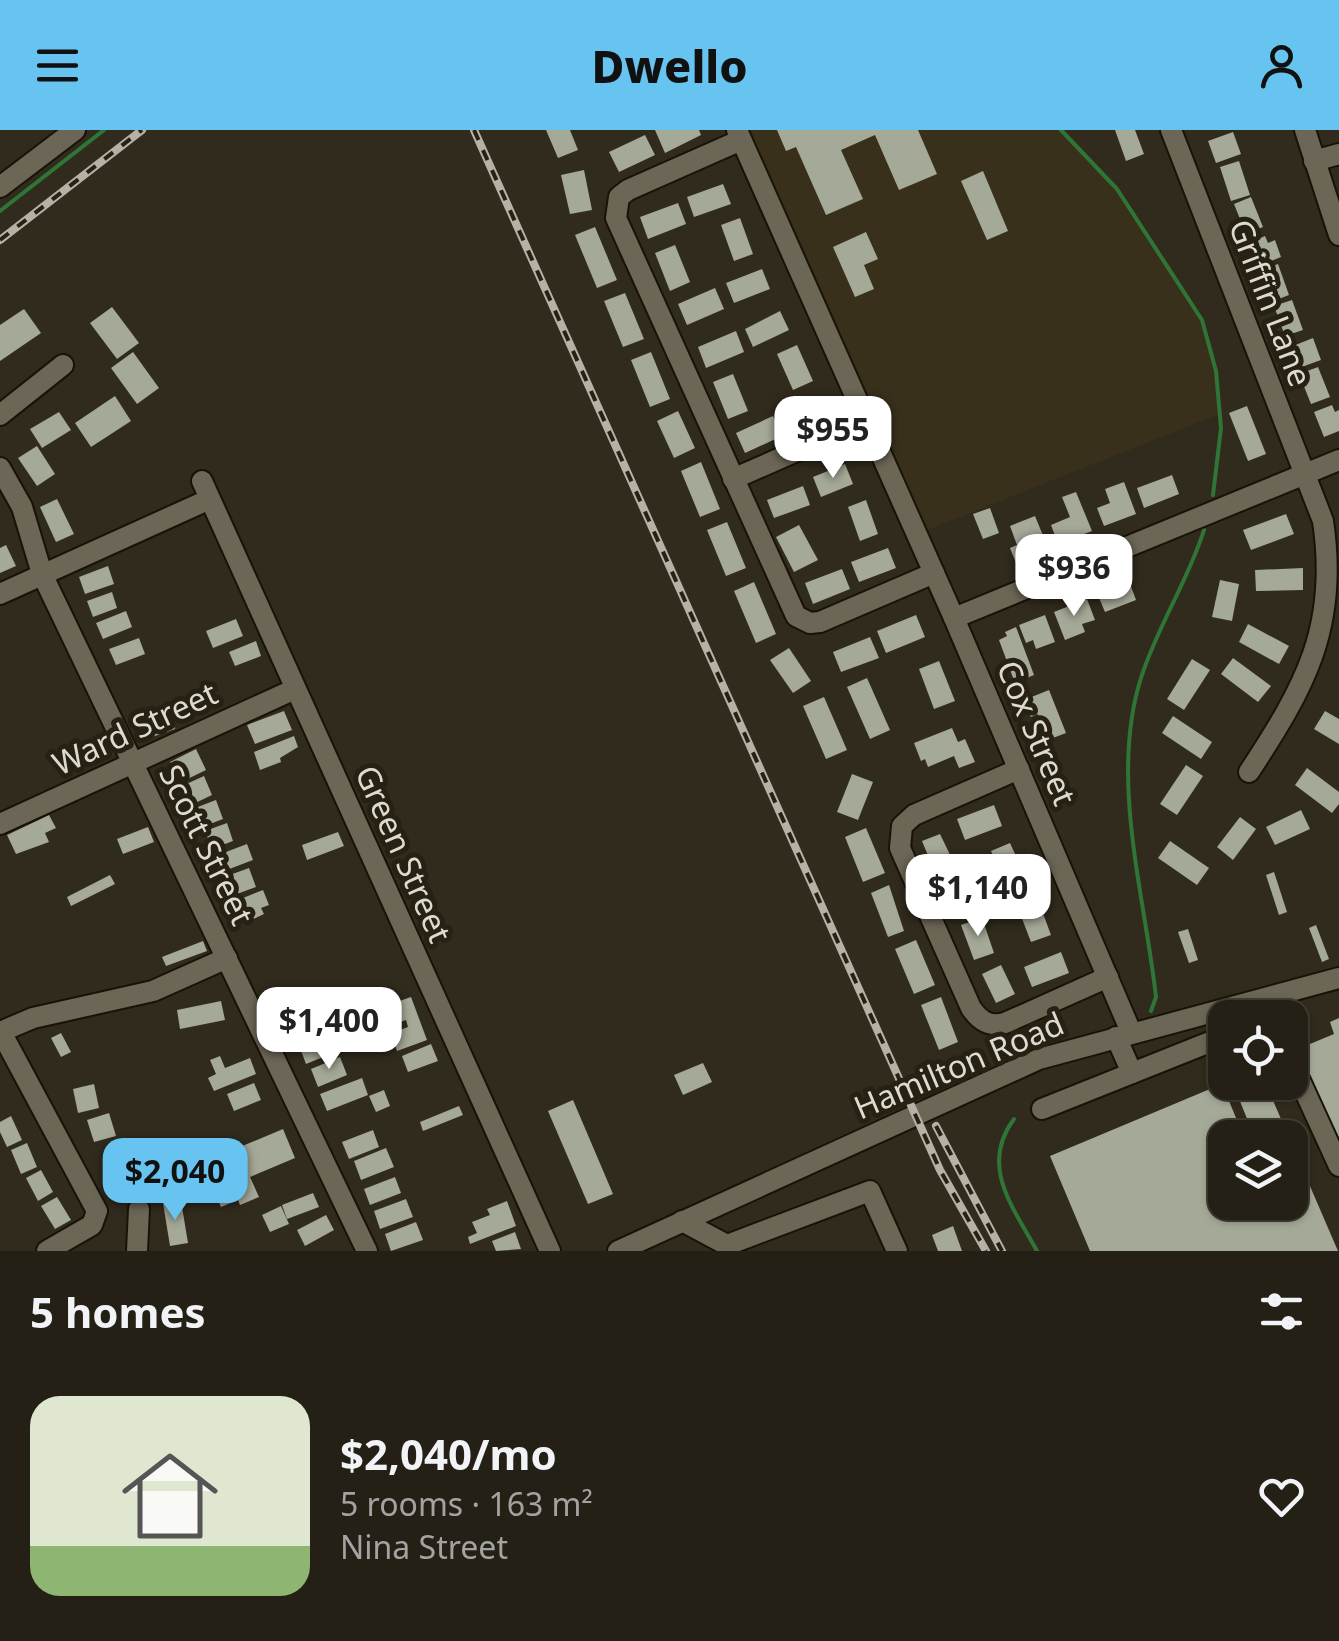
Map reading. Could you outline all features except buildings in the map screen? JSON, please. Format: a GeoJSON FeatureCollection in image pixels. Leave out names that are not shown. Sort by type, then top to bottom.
{"type":"FeatureCollection","features":[{"type":"Feature","properties":{"kind":"street"},"geometry":{"type":"LineString","coordinates":[[0,187],[75,130]]}},
{"type":"Feature","properties":{"kind":"street","name":"Griffin Lane"},"geometry":{"type":"LineString","coordinates":[[1171,130],[1329,542],[1334,582],[1331,619],[1311,677],[1249,772]]}},
{"type":"Feature","properties":{"kind":"street"},"geometry":{"type":"LineString","coordinates":[[1305,130],[1314,161],[1333,195],[1338,232]]}},
{"type":"Feature","properties":{"kind":"street"},"geometry":{"type":"LineString","coordinates":[[739,135],[628,190],[619,197],[616,218],[792,610],[802,621],[820,622],[934,572]]}},
{"type":"Feature","properties":{"kind":"street","name":"Cox Street"},"geometry":{"type":"LineString","coordinates":[[739,135],[934,572],[1108,977],[1132,1073]]}},
{"type":"Feature","properties":{"kind":"street"},"geometry":{"type":"LineString","coordinates":[[1314,161],[1339,154]]}},
{"type":"Feature","properties":{"kind":"street"},"geometry":{"type":"LineString","coordinates":[[0,415],[64,365]]}},
{"type":"Feature","properties":{"kind":"street"},"geometry":{"type":"LineString","coordinates":[[734,478],[867,420]]}},
{"type":"Feature","properties":{"kind":"street"},"geometry":{"type":"LineString","coordinates":[[954,618],[1339,460]]}},
{"type":"Feature","properties":{"kind":"street","name":"Scott Street"},"geometry":{"type":"LineString","coordinates":[[0,468],[22,507],[42,574],[367,1251]]}},
{"type":"Feature","properties":{"kind":"street","name":"Green Street"},"geometry":{"type":"LineString","coordinates":[[42,574],[206,490],[550,1251]]}},
{"type":"Feature","properties":{"kind":"street"},"geometry":{"type":"LineString","coordinates":[[0,594],[42,574]]}},
{"type":"Feature","properties":{"kind":"street","name":"Ward Street"},"geometry":{"type":"LineString","coordinates":[[0,824],[295,689]]}},
{"type":"Feature","properties":{"kind":"street"},"geometry":{"type":"LineString","coordinates":[[1019,768],[914,815],[902,826],[900,848],[971,1008],[986,1023],[1005,1023],[1108,977]]}},
{"type":"Feature","properties":{"kind":"street"},"geometry":{"type":"LineString","coordinates":[[62,1248],[92,1225],[96,1218],[94,1201],[0,1032],[34,1018],[154,991],[227,958]]}},
{"type":"Feature","properties":{"kind":"street","name":"Hamilton Road"},"geometry":{"type":"LineString","coordinates":[[1289,1000],[1339,978]]}},
{"type":"Feature","properties":{"kind":"street","name":"Hamilton Road"},"geometry":{"type":"LineString","coordinates":[[618,1251],[1017,1067],[1124,1034],[1208,1014]]}},
{"type":"Feature","properties":{"kind":"street"},"geometry":{"type":"LineString","coordinates":[[1197,1015],[1208,1030]]}},
{"type":"Feature","properties":{"kind":"street"},"geometry":{"type":"LineString","coordinates":[[1042,1110],[1208,1043]]}},
{"type":"Feature","properties":{"kind":"street"},"geometry":{"type":"LineString","coordinates":[[1308,1098],[1339,1166]]}},
{"type":"Feature","properties":{"kind":"street"},"geometry":{"type":"LineString","coordinates":[[682,1222],[727,1245],[870,1191],[897,1251]]}},
{"type":"Feature","properties":{"kind":"street"},"geometry":{"type":"LineString","coordinates":[[137,1251],[138,1208]]}},
{"type":"Feature","properties":{"kind":"shaded area"},"geometry":{"type":"Polygon","coordinates":[[[737,130],[1061,130],[1117,189],[1194,305],[1213,353],[1220,414],[917,534],[737,130]]]}},
{"type":"Feature","properties":{"kind":"waterway"},"geometry":{"type":"LineString","coordinates":[[0,211],[104,130]]}},
{"type":"Feature","properties":{"kind":"waterway"},"geometry":{"type":"LineString","coordinates":[[1061,130],[1117,189],[1202,320],[1216,371],[1221,428],[1213,495]]}},
{"type":"Feature","properties":{"kind":"waterway"},"geometry":{"type":"LineString","coordinates":[[1151,1011],[1156,997],[1129,797],[1132,716],[1148,659],[1204,530]]}},
{"type":"Feature","properties":{"kind":"waterway"},"geometry":{"type":"LineString","coordinates":[[1014,1119],[999,1153],[1000,1170],[1010,1202],[1037,1251]]}},
{"type":"Feature","properties":{"kind":"railway"},"geometry":{"type":"LineString","coordinates":[[0,240],[142,130]]}},
{"type":"Feature","properties":{"kind":"railway"},"geometry":{"type":"LineString","coordinates":[[474,130],[940,1170],[986,1251]]}},
{"type":"Feature","properties":{"kind":"railway"},"geometry":{"type":"LineString","coordinates":[[936,1126],[1002,1251]]}}]}
